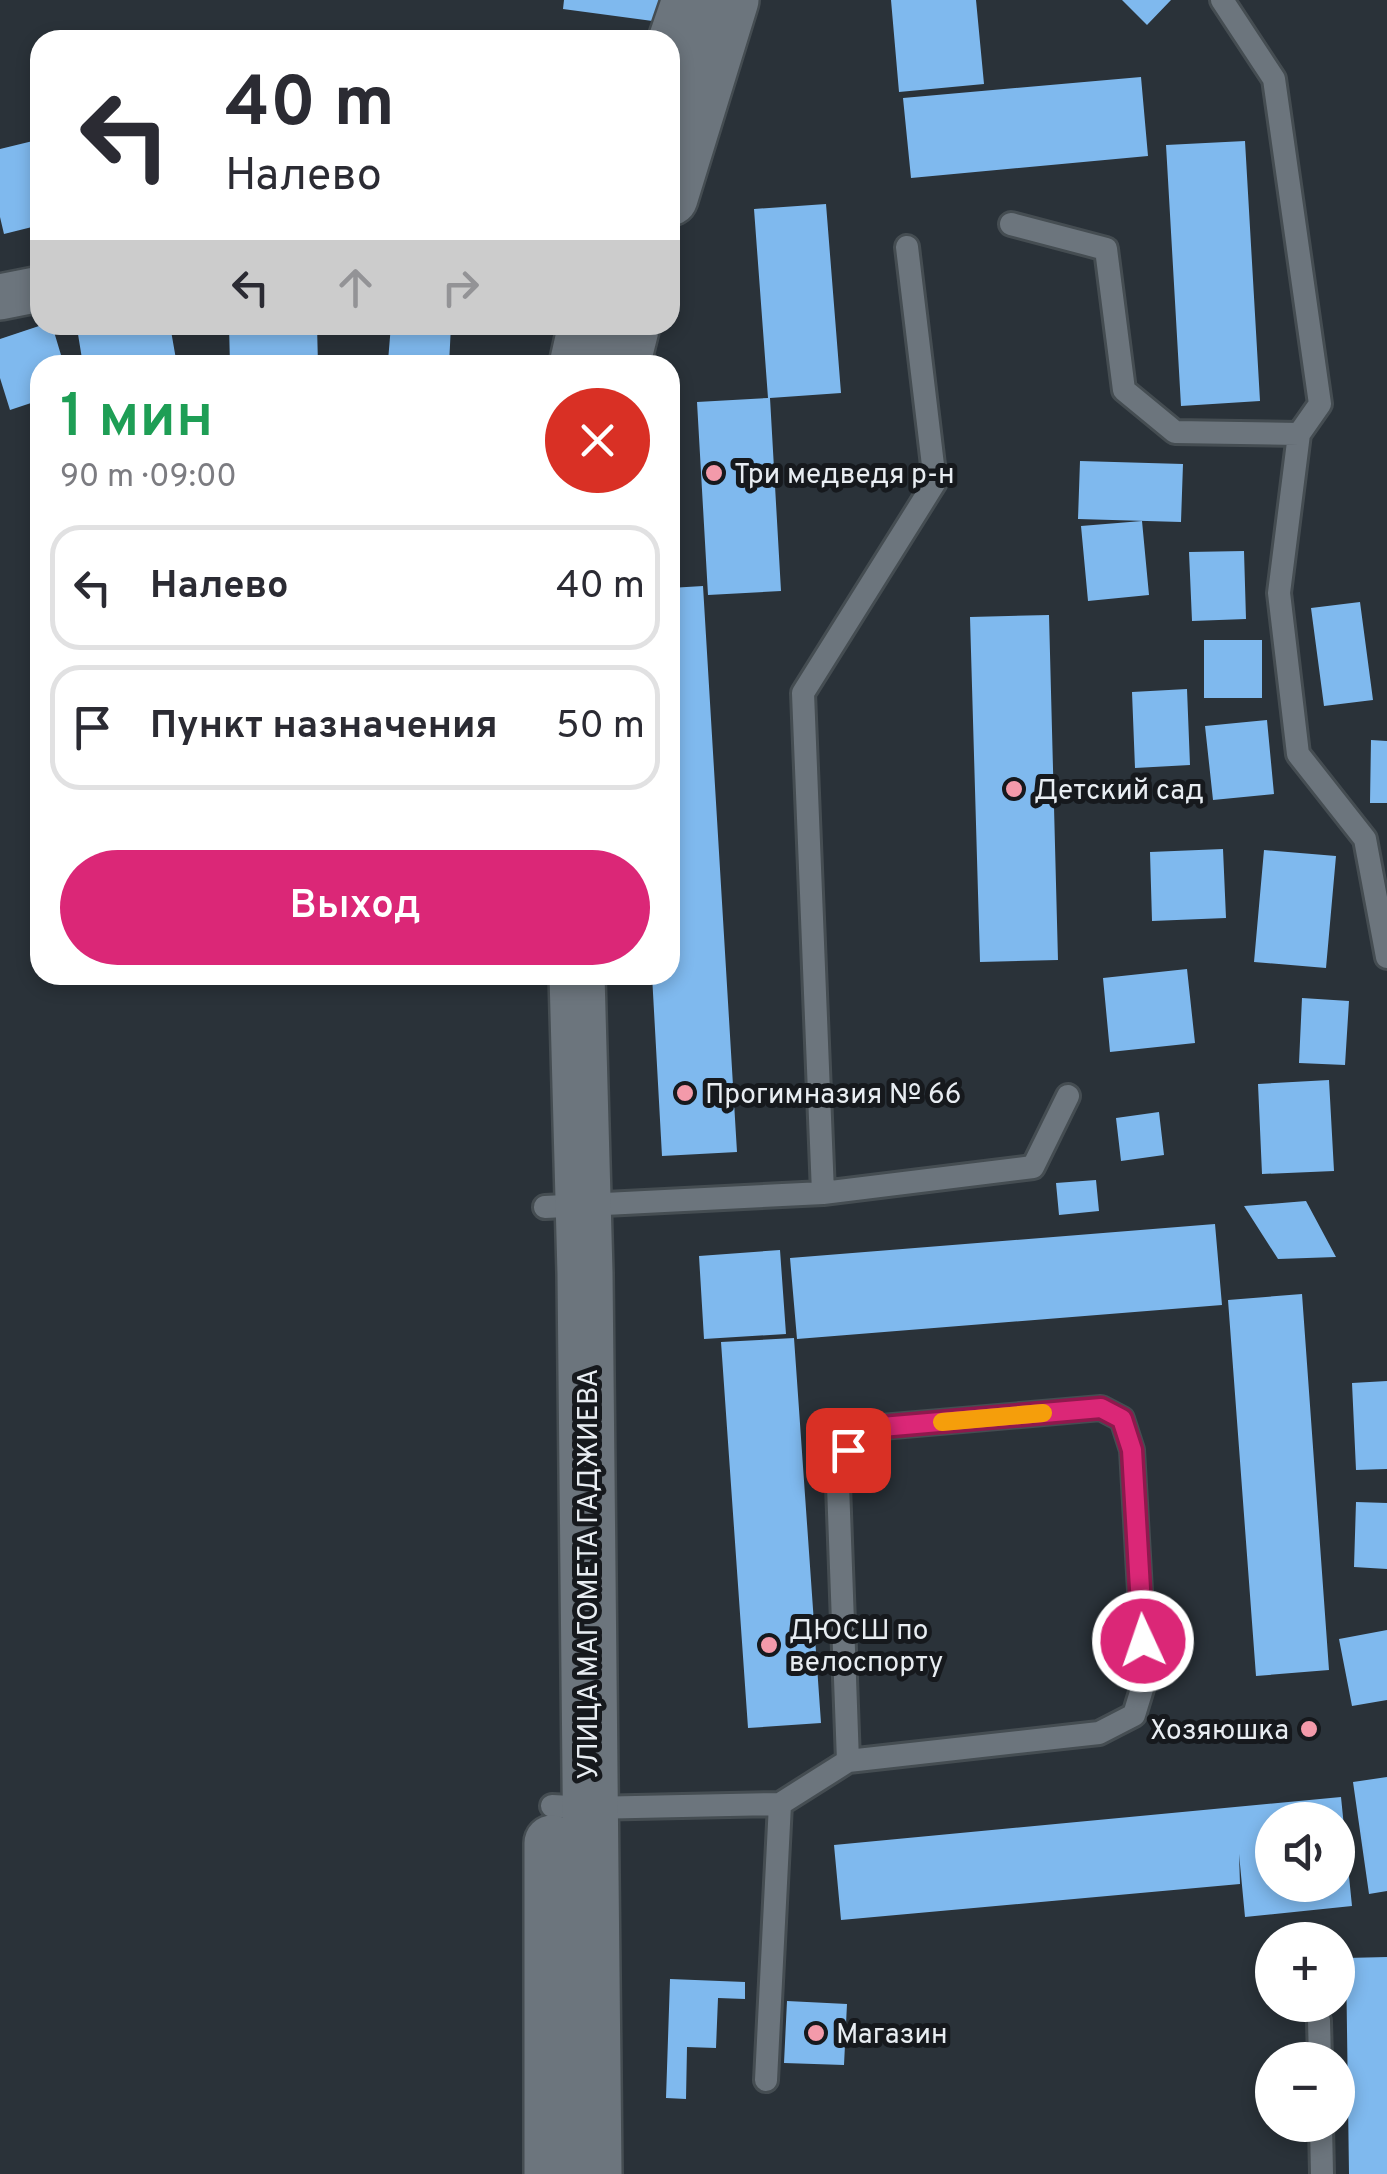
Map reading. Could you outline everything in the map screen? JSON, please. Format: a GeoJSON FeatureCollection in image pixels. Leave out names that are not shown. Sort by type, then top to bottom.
{"type":"FeatureCollection","features":[{"type":"Feature","properties":{"kind":"main road"},"geometry":{"type":"LineString","coordinates":[[680,30],[690,0]]}},
{"type":"Feature","properties":{"kind":"main road"},"geometry":{"type":"LineString","coordinates":[[680,166],[732,0]]}},
{"type":"Feature","properties":{"kind":"main road","name":"УЛИЦА МАГОМЕТА ГАДЖИЕВА"},"geometry":{"type":"LineString","coordinates":[[541,985],[564,1206]]}},
{"type":"Feature","properties":{"kind":"main road","name":"УЛИЦА МАГОМЕТА ГАДЖИЕВА"},"geometry":{"type":"LineString","coordinates":[[576,985],[564,1206],[571,1807],[594,2174]]}},
{"type":"Feature","properties":{"kind":"main road","name":"УЛИЦА МАГОМЕТА ГАДЖИЕВА"},"geometry":{"type":"LineString","coordinates":[[552,2174],[571,1807]]}},
{"type":"Feature","properties":{"kind":"street"},"geometry":{"type":"LineString","coordinates":[[0,297],[30,291]]}},
{"type":"Feature","properties":{"kind":"lane"},"geometry":{"type":"LineString","coordinates":[[1222,0],[1274,79],[1320,404],[1299,434],[1278,593],[1298,754],[1366,839],[1387,957]]}},
{"type":"Feature","properties":{"kind":"lane"},"geometry":{"type":"LineString","coordinates":[[1012,224],[1106,249],[1124,390],[1174,432],[1299,434]]}},
{"type":"Feature","properties":{"kind":"lane"},"geometry":{"type":"LineString","coordinates":[[823,1193],[803,692],[935,482],[907,247]]}},
{"type":"Feature","properties":{"kind":"lane"},"geometry":{"type":"LineString","coordinates":[[564,1206],[823,1193],[1033,1167],[1068,1096]]}},
{"type":"Feature","properties":{"kind":"lane"},"geometry":{"type":"LineString","coordinates":[[571,1807],[780,1804],[848,1761],[1099,1733],[1134,1716],[1145,1679],[1132,1450],[1122,1419],[1101,1408],[870,1428],[848,1450],[838,1485],[848,1761]]}},
{"type":"Feature","properties":{"kind":"lane"},"geometry":{"type":"LineString","coordinates":[[766,2080],[780,1804]]}},
{"type":"Feature","properties":{"kind":"lane"},"geometry":{"type":"LineString","coordinates":[[1321,2142],[1322,2174]]}},
{"type":"Feature","properties":{"kind":"building"},"geometry":{"type":"Polygon","coordinates":[[[564,0],[662,0],[660,22],[563,9],[564,0]]]}},
{"type":"Feature","properties":{"kind":"building"},"geometry":{"type":"Polygon","coordinates":[[[891,0],[976,0],[984,84],[899,92],[891,0]]]}},
{"type":"Feature","properties":{"kind":"building"},"geometry":{"type":"Polygon","coordinates":[[[1122,0],[1171,0],[1147,25],[1122,0]]]}},
{"type":"Feature","properties":{"kind":"building"},"geometry":{"type":"Polygon","coordinates":[[[1141,77],[1148,156],[911,178],[903,98],[1141,77]]]}},
{"type":"Feature","properties":{"kind":"building"},"geometry":{"type":"Polygon","coordinates":[[[1245,141],[1260,401],[1181,406],[1166,145],[1245,141]]]}},
{"type":"Feature","properties":{"kind":"building"},"geometry":{"type":"Polygon","coordinates":[[[30,142],[30,228],[4,234],[0,217],[0,149],[30,142]]]}},
{"type":"Feature","properties":{"kind":"building"},"geometry":{"type":"Polygon","coordinates":[[[826,204],[841,393],[770,398],[781,591],[708,595],[697,402],[768,398],[754,209],[826,204]]]}},
{"type":"Feature","properties":{"kind":"building"},"geometry":{"type":"Polygon","coordinates":[[[30,329],[30,335],[55,335],[61,355],[30,355],[30,403],[10,410],[0,378],[0,339],[30,329]]]}},
{"type":"Feature","properties":{"kind":"building"},"geometry":{"type":"Polygon","coordinates":[[[78,335],[172,335],[175,355],[81,355],[78,335]]]}},
{"type":"Feature","properties":{"kind":"building"},"geometry":{"type":"Polygon","coordinates":[[[229,335],[317,335],[318,355],[230,355],[229,335]]]}},
{"type":"Feature","properties":{"kind":"building"},"geometry":{"type":"Polygon","coordinates":[[[390,335],[450,335],[450,355],[388,355],[390,335]]]}},
{"type":"Feature","properties":{"kind":"building"},"geometry":{"type":"Polygon","coordinates":[[[1080,461],[1183,464],[1181,522],[1078,519],[1080,461]]]}},
{"type":"Feature","properties":{"kind":"building"},"geometry":{"type":"Polygon","coordinates":[[[1142,521],[1149,595],[1088,601],[1081,526],[1142,521]]]}},
{"type":"Feature","properties":{"kind":"building"},"geometry":{"type":"Polygon","coordinates":[[[1244,551],[1246,619],[1192,621],[1189,552],[1244,551]]]}},
{"type":"Feature","properties":{"kind":"building"},"geometry":{"type":"Polygon","coordinates":[[[703,586],[737,1152],[662,1156],[653,985],[680,985],[680,587],[703,586]]]}},
{"type":"Feature","properties":{"kind":"building"},"geometry":{"type":"Polygon","coordinates":[[[1360,602],[1373,700],[1324,706],[1311,608],[1360,602]]]}},
{"type":"Feature","properties":{"kind":"building","name":"Детский сад"},"geometry":{"type":"Polygon","coordinates":[[[1049,615],[1058,960],[980,962],[970,617],[1049,615]]]}},
{"type":"Feature","properties":{"kind":"building"},"geometry":{"type":"Polygon","coordinates":[[[1204,640],[1262,640],[1262,698],[1204,698],[1204,640]]]}},
{"type":"Feature","properties":{"kind":"building"},"geometry":{"type":"Polygon","coordinates":[[[1187,689],[1190,765],[1135,768],[1132,692],[1187,689]]]}},
{"type":"Feature","properties":{"kind":"building"},"geometry":{"type":"Polygon","coordinates":[[[1267,720],[1274,794],[1213,800],[1205,726],[1267,720]]]}},
{"type":"Feature","properties":{"kind":"building"},"geometry":{"type":"Polygon","coordinates":[[[1371,740],[1387,741],[1387,803],[1370,803],[1371,740]]]}},
{"type":"Feature","properties":{"kind":"building"},"geometry":{"type":"Polygon","coordinates":[[[1223,849],[1226,918],[1152,921],[1150,852],[1223,849]]]}},
{"type":"Feature","properties":{"kind":"building"},"geometry":{"type":"Polygon","coordinates":[[[1264,850],[1336,856],[1326,968],[1254,962],[1264,850]]]}},
{"type":"Feature","properties":{"kind":"building"},"geometry":{"type":"Polygon","coordinates":[[[1187,969],[1195,1043],[1110,1052],[1103,978],[1187,969]]]}},
{"type":"Feature","properties":{"kind":"building"},"geometry":{"type":"Polygon","coordinates":[[[1302,998],[1349,1001],[1345,1065],[1299,1063],[1302,998]]]}},
{"type":"Feature","properties":{"kind":"building"},"geometry":{"type":"Polygon","coordinates":[[[1329,1080],[1334,1171],[1262,1174],[1258,1084],[1329,1080]]]}},
{"type":"Feature","properties":{"kind":"building"},"geometry":{"type":"Polygon","coordinates":[[[1159,1112],[1164,1155],[1121,1161],[1116,1118],[1159,1112]]]}},
{"type":"Feature","properties":{"kind":"building"},"geometry":{"type":"Polygon","coordinates":[[[1096,1180],[1099,1211],[1059,1215],[1056,1183],[1096,1180]]]}},
{"type":"Feature","properties":{"kind":"building"},"geometry":{"type":"Polygon","coordinates":[[[1306,1201],[1336,1257],[1278,1259],[1244,1206],[1306,1201]]]}},
{"type":"Feature","properties":{"kind":"building"},"geometry":{"type":"Polygon","coordinates":[[[1215,1224],[1222,1305],[797,1339],[790,1258],[1215,1224]]]}},
{"type":"Feature","properties":{"kind":"building"},"geometry":{"type":"Polygon","coordinates":[[[780,1250],[786,1334],[704,1339],[699,1256],[780,1250]]]}},
{"type":"Feature","properties":{"kind":"building"},"geometry":{"type":"Polygon","coordinates":[[[1302,1294],[1329,1670],[1256,1676],[1228,1300],[1302,1294]]]}},
{"type":"Feature","properties":{"kind":"building"},"geometry":{"type":"Polygon","coordinates":[[[794,1338],[821,1723],[748,1728],[721,1342],[794,1338]]]}},
{"type":"Feature","properties":{"kind":"building"},"geometry":{"type":"Polygon","coordinates":[[[1387,1381],[1387,1469],[1356,1470],[1352,1383],[1387,1381]]]}},
{"type":"Feature","properties":{"kind":"building"},"geometry":{"type":"Polygon","coordinates":[[[1356,1502],[1387,1503],[1387,1569],[1354,1567],[1356,1502]]]}},
{"type":"Feature","properties":{"kind":"building"},"geometry":{"type":"Polygon","coordinates":[[[1387,1630],[1387,1700],[1352,1706],[1339,1639],[1387,1630]]]}},
{"type":"Feature","properties":{"kind":"building"},"geometry":{"type":"Polygon","coordinates":[[[1387,1777],[1387,1891],[1369,1894],[1353,1782],[1387,1777]]]}},
{"type":"Feature","properties":{"kind":"building"},"geometry":{"type":"Polygon","coordinates":[[[1341,1797],[1342,1802],[1288,1802],[1341,1797]]]}},
{"type":"Feature","properties":{"kind":"building"},"geometry":{"type":"Polygon","coordinates":[[[1255,1805],[1255,1902],[1352,1902],[1352,1906],[1245,1917],[1239,1854],[1240,1884],[841,1920],[834,1845],[1255,1805]]]}},
{"type":"Feature","properties":{"kind":"building"},"geometry":{"type":"Polygon","coordinates":[[[1387,1957],[1387,2174],[1349,2174],[1349,2142],[1355,2142],[1355,2042],[1347,2042],[1347,2022],[1355,2022],[1355,1958],[1387,1957]]]}},
{"type":"Feature","properties":{"kind":"building"},"geometry":{"type":"Polygon","coordinates":[[[670,1979],[745,1982],[745,1999],[718,1998],[716,2048],[687,2047],[686,2099],[666,2098],[670,1979]]]}},
{"type":"Feature","properties":{"kind":"building","name":"Магазин"},"geometry":{"type":"Polygon","coordinates":[[[787,2001],[847,2004],[844,2065],[784,2063],[787,2001]]]}},
{"type":"Feature","properties":{"kind":"slow traffic"},"geometry":{"type":"LineString","coordinates":[[942,1422],[1043,1413]]}},
{"type":"Feature","properties":{"kind":"place","name":"Три медведя р-н"},"geometry":{"type":"Point","coordinates":[714,473]}},
{"type":"Feature","properties":{"kind":"place","name":"Детский сад"},"geometry":{"type":"Point","coordinates":[1014,789]}},
{"type":"Feature","properties":{"kind":"place","name":"Прогимназия № 66"},"geometry":{"type":"Point","coordinates":[685,1093]}},
{"type":"Feature","properties":{"kind":"place","name":"ДЮСШ по велоспорту"},"geometry":{"type":"Point","coordinates":[769,1645]}},
{"type":"Feature","properties":{"kind":"place","name":"Хозяюшка"},"geometry":{"type":"Point","coordinates":[1309,1729]}},
{"type":"Feature","properties":{"kind":"place","name":"Магазин"},"geometry":{"type":"Point","coordinates":[816,2033]}},
{"type":"Feature","properties":{"kind":"route"},"geometry":{"type":"LineString","coordinates":[[848,1450],[870,1428],[1101,1408],[1122,1419],[1132,1450],[1143,1641]]}}]}
